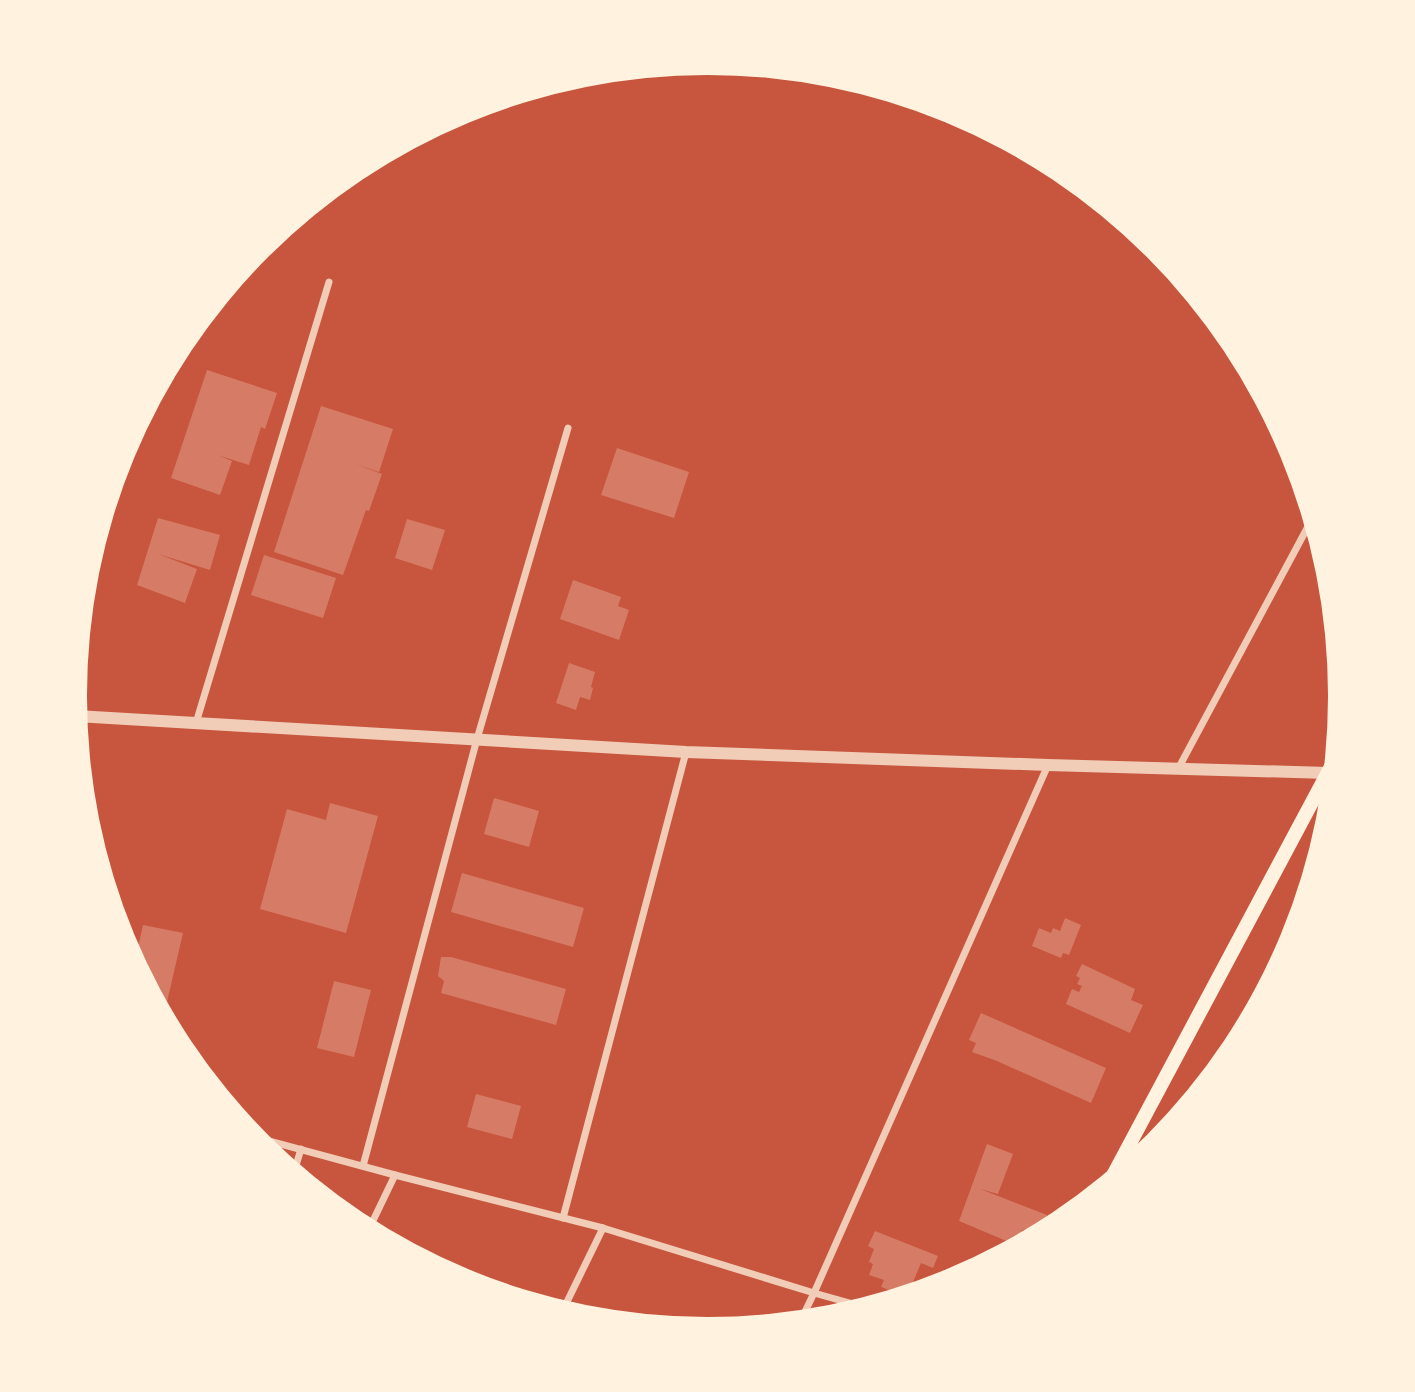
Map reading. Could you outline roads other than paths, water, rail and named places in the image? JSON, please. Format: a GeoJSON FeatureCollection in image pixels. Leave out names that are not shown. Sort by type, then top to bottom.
{"type":"FeatureCollection","features":[{"type":"Feature","properties":{"kind":"main road"},"geometry":{"type":"LineString","coordinates":[[1123,1158],[1320,791]]}},
{"type":"Feature","properties":{"kind":"street"},"geometry":{"type":"LineString","coordinates":[[196,723],[329,282]]}},
{"type":"Feature","properties":{"kind":"street"},"geometry":{"type":"LineString","coordinates":[[363,1166],[477,739],[568,428]]}},
{"type":"Feature","properties":{"kind":"street"},"geometry":{"type":"LineString","coordinates":[[1178,769],[1306,531]]}},
{"type":"Feature","properties":{"kind":"street"},"geometry":{"type":"LineString","coordinates":[[88,717],[686,752],[1178,769],[1324,770]]}},
{"type":"Feature","properties":{"kind":"street"},"geometry":{"type":"LineString","coordinates":[[562,1218],[686,752]]}},
{"type":"Feature","properties":{"kind":"street"},"geometry":{"type":"LineString","coordinates":[[807,1308],[1048,765]]}},
{"type":"Feature","properties":{"kind":"street"},"geometry":{"type":"LineString","coordinates":[[277,1143],[603,1228],[844,1301]]}},
{"type":"Feature","properties":{"kind":"street"},"geometry":{"type":"LineString","coordinates":[[297,1162],[301,1149]]}},
{"type":"Feature","properties":{"kind":"street"},"geometry":{"type":"LineString","coordinates":[[374,1219],[395,1175]]}},
{"type":"Feature","properties":{"kind":"street"},"geometry":{"type":"LineString","coordinates":[[567,1301],[603,1228]]}}]}
